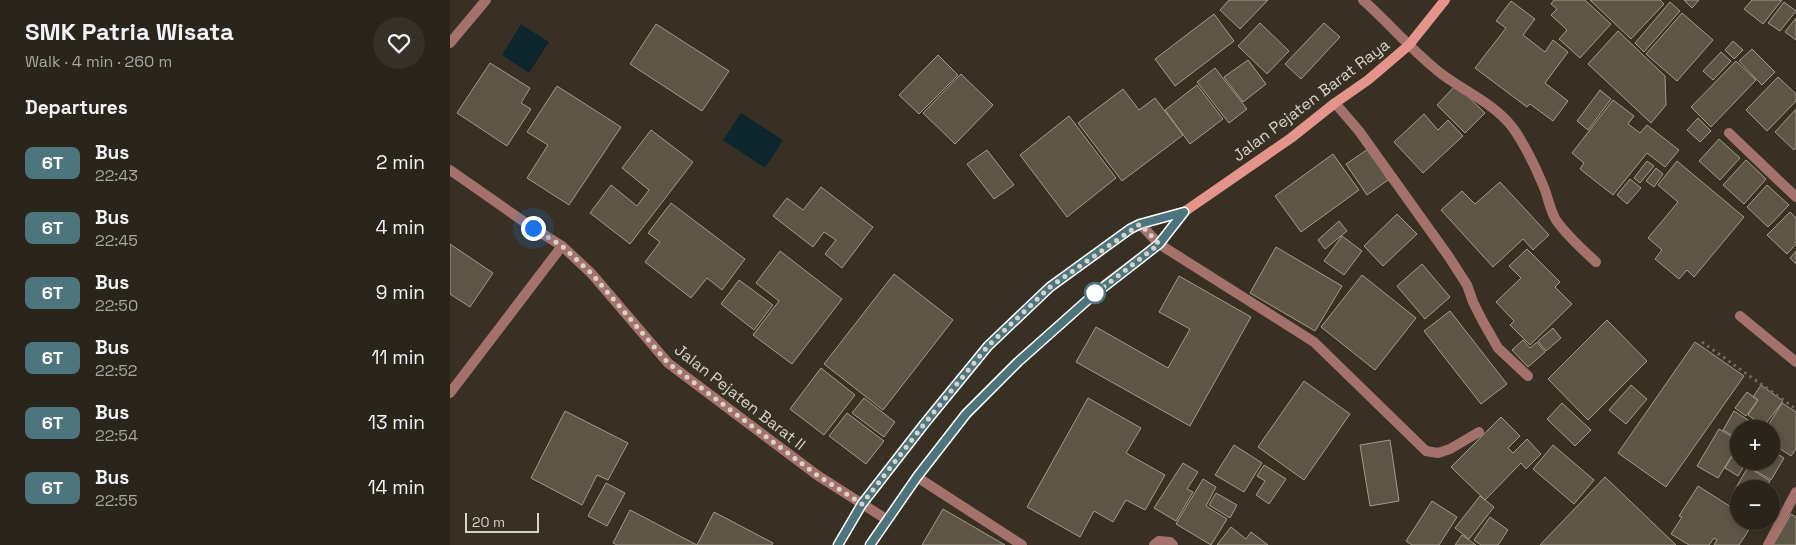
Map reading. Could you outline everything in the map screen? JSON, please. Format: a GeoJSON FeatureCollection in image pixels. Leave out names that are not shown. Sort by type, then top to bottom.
{"type":"FeatureCollection","features":[{"type":"Feature","properties":{"kind":"street"},"geometry":{"type":"LineString","coordinates":[[450,43],[486,0]]}},
{"type":"Feature","properties":{"kind":"street"},"geometry":{"type":"LineString","coordinates":[[1363,0],[1443,75],[1500,114],[1513,128],[1543,184],[1556,219],[1574,241],[1596,262]]}},
{"type":"Feature","properties":{"kind":"street","name":"Jalan Pejaten Barat Raya"},"geometry":{"type":"LineString","coordinates":[[871,545],[886,519],[966,414],[1018,362],[1106,284],[1159,244],[1184,212],[1291,138],[1368,80],[1409,45],[1445,0]]}},
{"type":"Feature","properties":{"kind":"street"},"geometry":{"type":"LineString","coordinates":[[1335,103],[1359,131],[1449,257],[1467,285],[1473,302],[1498,348],[1528,376]]}},
{"type":"Feature","properties":{"kind":"street"},"geometry":{"type":"LineString","coordinates":[[1729,133],[1796,196]]}},
{"type":"Feature","properties":{"kind":"street","name":"Jalan Pejaten Barat II"},"geometry":{"type":"LineString","coordinates":[[450,170],[562,246],[591,273],[668,363],[817,475],[886,519]]}},
{"type":"Feature","properties":{"kind":"street","name":"Jalan Pejaten Barat Raya"},"geometry":{"type":"LineString","coordinates":[[838,545],[862,504],[988,346],[1050,287],[1140,224],[1184,212]]}},
{"type":"Feature","properties":{"kind":"street"},"geometry":{"type":"LineString","coordinates":[[1140,224],[1159,244],[1314,342],[1426,451],[1438,453],[1479,432]]}},
{"type":"Feature","properties":{"kind":"street"},"geometry":{"type":"LineString","coordinates":[[450,393],[562,246]]}},
{"type":"Feature","properties":{"kind":"street"},"geometry":{"type":"LineString","coordinates":[[1740,316],[1796,362]]}},
{"type":"Feature","properties":{"kind":"street"},"geometry":{"type":"LineString","coordinates":[[917,477],[1022,545]]}},
{"type":"Feature","properties":{"kind":"street"},"geometry":{"type":"LineString","coordinates":[[1768,545],[1796,492]]}},
{"type":"Feature","properties":{"kind":"street"},"geometry":{"type":"LineString","coordinates":[[1154,545],[1159,541],[1170,542],[1173,545]]}},
{"type":"Feature","properties":{"kind":"path"},"geometry":{"type":"LineString","coordinates":[[1702,342],[1796,409]]}},
{"type":"Feature","properties":{"kind":"water"},"geometry":{"type":"Polygon","coordinates":[[[521,24],[549,42],[529,73],[502,55],[521,24]]]}},
{"type":"Feature","properties":{"kind":"water"},"geometry":{"type":"Polygon","coordinates":[[[741,113],[783,140],[765,168],[723,140],[741,113]]]}},
{"type":"Feature","properties":{"kind":"building"},"geometry":{"type":"Polygon","coordinates":[[[1229,0],[1268,0],[1240,29],[1220,10],[1229,0]]]}},
{"type":"Feature","properties":{"kind":"building"},"geometry":{"type":"Polygon","coordinates":[[[1554,0],[1585,0],[1611,24],[1580,58],[1559,39],[1567,30],[1551,15],[1557,9],[1551,4],[1554,0]]]}},
{"type":"Feature","properties":{"kind":"building"},"geometry":{"type":"Polygon","coordinates":[[[1590,0],[1660,0],[1664,4],[1631,39],[1590,0]]]}},
{"type":"Feature","properties":{"kind":"building"},"geometry":{"type":"Polygon","coordinates":[[[1684,0],[1699,0],[1692,8],[1684,0]]]}},
{"type":"Feature","properties":{"kind":"building"},"geometry":{"type":"Polygon","coordinates":[[[1752,0],[1782,0],[1763,24],[1744,9],[1752,0]]]}},
{"type":"Feature","properties":{"kind":"building"},"geometry":{"type":"Polygon","coordinates":[[[1511,1],[1535,19],[1523,35],[1545,52],[1553,40],[1568,52],[1545,83],[1568,101],[1553,121],[1530,104],[1527,107],[1475,68],[1506,28],[1496,21],[1511,1]]]}},
{"type":"Feature","properties":{"kind":"building"},"geometry":{"type":"Polygon","coordinates":[[[1670,2],[1680,11],[1644,52],[1635,43],[1670,2]]]}},
{"type":"Feature","properties":{"kind":"building"},"geometry":{"type":"Polygon","coordinates":[[[1784,2],[1796,11],[1780,31],[1768,23],[1784,2]]]}},
{"type":"Feature","properties":{"kind":"building"},"geometry":{"type":"Polygon","coordinates":[[[1682,13],[1713,40],[1677,81],[1646,54],[1682,13]]]}},
{"type":"Feature","properties":{"kind":"building"},"geometry":{"type":"Polygon","coordinates":[[[1214,14],[1234,41],[1175,86],[1155,59],[1214,14]]]}},
{"type":"Feature","properties":{"kind":"building"},"geometry":{"type":"Polygon","coordinates":[[[1796,18],[1796,40],[1785,32],[1796,18]]]}},
{"type":"Feature","properties":{"kind":"building"},"geometry":{"type":"Polygon","coordinates":[[[1260,23],[1289,51],[1267,74],[1238,46],[1260,23]]]}},
{"type":"Feature","properties":{"kind":"building"},"geometry":{"type":"Polygon","coordinates":[[[1324,23],[1340,37],[1301,79],[1285,64],[1324,23]]]}},
{"type":"Feature","properties":{"kind":"building"},"geometry":{"type":"Polygon","coordinates":[[[656,24],[729,71],[702,111],[630,64],[656,24]]]}},
{"type":"Feature","properties":{"kind":"building"},"geometry":{"type":"Polygon","coordinates":[[[1618,31],[1665,76],[1666,105],[1651,123],[1588,64],[1618,31]]]}},
{"type":"Feature","properties":{"kind":"building"},"geometry":{"type":"Polygon","coordinates":[[[1733,41],[1743,50],[1734,59],[1725,50],[1733,41]]]}},
{"type":"Feature","properties":{"kind":"building"},"geometry":{"type":"Polygon","coordinates":[[[1752,49],[1775,72],[1762,85],[1739,61],[1752,49]]]}},
{"type":"Feature","properties":{"kind":"building"},"geometry":{"type":"Polygon","coordinates":[[[1721,52],[1731,61],[1713,80],[1703,71],[1721,52]]]}},
{"type":"Feature","properties":{"kind":"building"},"geometry":{"type":"Polygon","coordinates":[[[938,55],[958,75],[919,114],[899,95],[938,55]]]}},
{"type":"Feature","properties":{"kind":"building"},"geometry":{"type":"Polygon","coordinates":[[[1248,60],[1266,84],[1243,102],[1224,77],[1248,60]]]}},
{"type":"Feature","properties":{"kind":"building"},"geometry":{"type":"Polygon","coordinates":[[[1736,61],[1756,80],[1711,127],[1691,107],[1736,61]]]}},
{"type":"Feature","properties":{"kind":"building"},"geometry":{"type":"Polygon","coordinates":[[[490,63],[530,88],[521,103],[531,109],[507,146],[457,113],[490,63]]]}},
{"type":"Feature","properties":{"kind":"building"},"geometry":{"type":"Polygon","coordinates":[[[1215,68],[1247,109],[1229,123],[1197,82],[1215,68]]]}},
{"type":"Feature","properties":{"kind":"building"},"geometry":{"type":"Polygon","coordinates":[[[961,74],[993,105],[955,144],[923,113],[961,74]]]}},
{"type":"Feature","properties":{"kind":"building"},"geometry":{"type":"Polygon","coordinates":[[[1778,77],[1796,94],[1796,101],[1767,131],[1746,110],[1778,77]]]}},
{"type":"Feature","properties":{"kind":"building"},"geometry":{"type":"Polygon","coordinates":[[[1197,85],[1223,119],[1190,144],[1165,110],[1197,85]]]}},
{"type":"Feature","properties":{"kind":"building"},"geometry":{"type":"Polygon","coordinates":[[[1456,85],[1485,113],[1465,133],[1437,105],[1456,85]]]}},
{"type":"Feature","properties":{"kind":"building"},"geometry":{"type":"Polygon","coordinates":[[[557,86],[621,127],[569,205],[527,178],[548,145],[527,132],[557,86]]]}},
{"type":"Feature","properties":{"kind":"building"},"geometry":{"type":"Polygon","coordinates":[[[1123,89],[1139,110],[1155,98],[1183,135],[1122,181],[1078,123],[1123,89]]]}},
{"type":"Feature","properties":{"kind":"building"},"geometry":{"type":"Polygon","coordinates":[[[1600,90],[1611,99],[1588,130],[1577,121],[1600,90]]]}},
{"type":"Feature","properties":{"kind":"building"},"geometry":{"type":"Polygon","coordinates":[[[1613,100],[1634,116],[1628,124],[1640,133],[1647,125],[1679,150],[1665,167],[1647,153],[1613,195],[1580,169],[1584,163],[1572,153],[1613,100]]]}},
{"type":"Feature","properties":{"kind":"building"},"geometry":{"type":"Polygon","coordinates":[[[1796,109],[1796,147],[1794,150],[1775,132],[1796,109]]]}},
{"type":"Feature","properties":{"kind":"building"},"geometry":{"type":"Polygon","coordinates":[[[1424,114],[1438,130],[1448,120],[1463,136],[1423,173],[1394,142],[1424,114]]]}},
{"type":"Feature","properties":{"kind":"building"},"geometry":{"type":"Polygon","coordinates":[[[1069,116],[1116,178],[1067,217],[1020,155],[1069,116]]]}},
{"type":"Feature","properties":{"kind":"building"},"geometry":{"type":"Polygon","coordinates":[[[1698,118],[1711,131],[1700,142],[1687,130],[1698,118]]]}},
{"type":"Feature","properties":{"kind":"building"},"geometry":{"type":"Polygon","coordinates":[[[651,130],[693,162],[630,244],[590,213],[611,185],[637,206],[649,190],[622,168],[651,130]]]}},
{"type":"Feature","properties":{"kind":"building"},"geometry":{"type":"Polygon","coordinates":[[[1719,139],[1740,158],[1720,180],[1699,161],[1719,139]]]}},
{"type":"Feature","properties":{"kind":"building"},"geometry":{"type":"Polygon","coordinates":[[[1368,149],[1388,180],[1367,195],[1346,164],[1368,149]]]}},
{"type":"Feature","properties":{"kind":"building"},"geometry":{"type":"Polygon","coordinates":[[[987,150],[1014,185],[994,199],[967,164],[987,150]]]}},
{"type":"Feature","properties":{"kind":"building"},"geometry":{"type":"Polygon","coordinates":[[[1333,154],[1359,190],[1301,232],[1275,196],[1333,154]]]}},
{"type":"Feature","properties":{"kind":"building"},"geometry":{"type":"Polygon","coordinates":[[[1746,160],[1766,179],[1744,204],[1723,185],[1746,160]]]}},
{"type":"Feature","properties":{"kind":"building"},"geometry":{"type":"Polygon","coordinates":[[[1647,161],[1654,166],[1640,183],[1634,178],[1647,161]]]}},
{"type":"Feature","properties":{"kind":"building"},"geometry":{"type":"Polygon","coordinates":[[[1677,161],[1744,217],[1694,277],[1687,270],[1679,279],[1655,259],[1662,250],[1648,238],[1678,202],[1658,185],[1677,161]]]}},
{"type":"Feature","properties":{"kind":"building"},"geometry":{"type":"Polygon","coordinates":[[[1656,168],[1663,174],[1654,187],[1646,181],[1656,168]]]}},
{"type":"Feature","properties":{"kind":"building"},"geometry":{"type":"Polygon","coordinates":[[[1630,179],[1641,188],[1627,204],[1617,195],[1630,179]]]}},
{"type":"Feature","properties":{"kind":"building"},"geometry":{"type":"Polygon","coordinates":[[[1500,182],[1549,235],[1533,250],[1523,239],[1493,267],[1441,210],[1462,191],[1475,204],[1500,182]]]}},
{"type":"Feature","properties":{"kind":"building"},"geometry":{"type":"Polygon","coordinates":[[[1767,185],[1789,205],[1768,227],[1747,207],[1767,185]]]}},
{"type":"Feature","properties":{"kind":"building"},"geometry":{"type":"Polygon","coordinates":[[[821,187],[873,227],[842,268],[825,254],[836,240],[824,232],[813,247],[773,216],[787,198],[803,210],[821,187]]]}},
{"type":"Feature","properties":{"kind":"building"},"geometry":{"type":"Polygon","coordinates":[[[671,203],[745,259],[722,290],[707,278],[691,298],[645,262],[660,242],[648,233],[671,203]]]}},
{"type":"Feature","properties":{"kind":"building"},"geometry":{"type":"Polygon","coordinates":[[[1790,212],[1796,218],[1796,244],[1787,254],[1767,235],[1790,212]]]}},
{"type":"Feature","properties":{"kind":"building"},"geometry":{"type":"Polygon","coordinates":[[[1397,214],[1417,234],[1383,266],[1364,246],[1397,214]]]}},
{"type":"Feature","properties":{"kind":"building"},"geometry":{"type":"Polygon","coordinates":[[[1339,221],[1347,231],[1325,249],[1318,240],[1339,221]]]}},
{"type":"Feature","properties":{"kind":"building"},"geometry":{"type":"Polygon","coordinates":[[[1342,236],[1362,251],[1344,275],[1324,261],[1342,236]]]}},
{"type":"Feature","properties":{"kind":"building"},"geometry":{"type":"Polygon","coordinates":[[[450,244],[493,273],[470,307],[450,294],[450,244]]]}},
{"type":"Feature","properties":{"kind":"building"},"geometry":{"type":"Polygon","coordinates":[[[1276,247],[1342,286],[1315,331],[1250,293],[1276,247]]]}},
{"type":"Feature","properties":{"kind":"building"},"geometry":{"type":"Polygon","coordinates":[[[1527,249],[1560,282],[1555,287],[1572,304],[1530,345],[1510,325],[1514,321],[1496,302],[1521,278],[1509,266],[1527,249]]]}},
{"type":"Feature","properties":{"kind":"building"},"geometry":{"type":"Polygon","coordinates":[[[780,251],[842,299],[792,364],[753,335],[779,301],[756,283],[780,251]]]}},
{"type":"Feature","properties":{"kind":"building"},"geometry":{"type":"Polygon","coordinates":[[[1796,251],[1796,264],[1790,258],[1796,251]]]}},
{"type":"Feature","properties":{"kind":"building"},"geometry":{"type":"Polygon","coordinates":[[[1422,264],[1450,297],[1425,319],[1397,286],[1422,264]]]}},
{"type":"Feature","properties":{"kind":"building"},"geometry":{"type":"Polygon","coordinates":[[[894,274],[953,320],[883,410],[824,364],[894,274]]]}},
{"type":"Feature","properties":{"kind":"building"},"geometry":{"type":"Polygon","coordinates":[[[1362,275],[1416,318],[1375,370],[1321,327],[1362,275]]]}},
{"type":"Feature","properties":{"kind":"building"},"geometry":{"type":"Polygon","coordinates":[[[1179,276],[1251,317],[1190,426],[1076,362],[1096,327],[1168,368],[1190,329],[1159,312],[1179,276]]]}},
{"type":"Feature","properties":{"kind":"building"},"geometry":{"type":"Polygon","coordinates":[[[739,280],[773,305],[754,330],[721,304],[739,280]]]}},
{"type":"Feature","properties":{"kind":"building"},"geometry":{"type":"Polygon","coordinates":[[[1450,311],[1507,384],[1481,404],[1424,331],[1450,311]]]}},
{"type":"Feature","properties":{"kind":"building"},"geometry":{"type":"Polygon","coordinates":[[[1607,320],[1647,361],[1588,420],[1548,379],[1607,320]]]}},
{"type":"Feature","properties":{"kind":"building"},"geometry":{"type":"Polygon","coordinates":[[[1553,328],[1561,338],[1546,351],[1538,341],[1553,328]]]}},
{"type":"Feature","properties":{"kind":"building"},"geometry":{"type":"Polygon","coordinates":[[[1523,340],[1530,348],[1537,342],[1545,352],[1528,367],[1512,350],[1523,340]]]}},
{"type":"Feature","properties":{"kind":"building"},"geometry":{"type":"Polygon","coordinates":[[[1695,342],[1744,376],[1666,487],[1618,453],[1695,342]]]}},
{"type":"Feature","properties":{"kind":"building"},"geometry":{"type":"Polygon","coordinates":[[[821,368],[855,395],[824,435],[790,409],[821,368]]]}},
{"type":"Feature","properties":{"kind":"building"},"geometry":{"type":"Polygon","coordinates":[[[1304,381],[1350,414],[1304,480],[1258,447],[1304,381]]]}},
{"type":"Feature","properties":{"kind":"building"},"geometry":{"type":"Polygon","coordinates":[[[1631,385],[1647,399],[1626,424],[1609,410],[1631,385]]]}},
{"type":"Feature","properties":{"kind":"building"},"geometry":{"type":"Polygon","coordinates":[[[1761,385],[1783,401],[1769,420],[1755,420],[1748,415],[1758,400],[1753,397],[1761,385]]]}},
{"type":"Feature","properties":{"kind":"building"},"geometry":{"type":"Polygon","coordinates":[[[1747,392],[1758,400],[1746,416],[1735,408],[1747,392]]]}},
{"type":"Feature","properties":{"kind":"building"},"geometry":{"type":"Polygon","coordinates":[[[864,398],[895,422],[884,437],[852,413],[864,398]]]}},
{"type":"Feature","properties":{"kind":"building"},"geometry":{"type":"Polygon","coordinates":[[[1088,398],[1141,428],[1126,453],[1165,475],[1145,510],[1126,500],[1113,522],[1094,511],[1080,537],[1027,507],[1088,398]]]}},
{"type":"Feature","properties":{"kind":"building"},"geometry":{"type":"Polygon","coordinates":[[[1562,403],[1591,430],[1575,446],[1547,419],[1562,403]]]}},
{"type":"Feature","properties":{"kind":"building"},"geometry":{"type":"Polygon","coordinates":[[[1782,403],[1796,412],[1796,449],[1791,456],[1780,449],[1780,420],[1772,420],[1782,403]]]}},
{"type":"Feature","properties":{"kind":"building"},"geometry":{"type":"Polygon","coordinates":[[[565,411],[628,443],[608,480],[597,475],[582,505],[531,478],[565,411]]]}},
{"type":"Feature","properties":{"kind":"building"},"geometry":{"type":"Polygon","coordinates":[[[1734,411],[1748,420],[1730,420],[1730,434],[1723,430],[1734,411]]]}},
{"type":"Feature","properties":{"kind":"building"},"geometry":{"type":"Polygon","coordinates":[[[847,413],[884,441],[866,464],[829,436],[847,413]]]}},
{"type":"Feature","properties":{"kind":"building"},"geometry":{"type":"Polygon","coordinates":[[[1501,417],[1520,436],[1508,448],[1513,453],[1527,439],[1541,454],[1526,469],[1521,463],[1485,500],[1451,467],[1501,417]]]}},
{"type":"Feature","properties":{"kind":"building"},"geometry":{"type":"Polygon","coordinates":[[[1719,429],[1730,436],[1730,459],[1718,478],[1697,466],[1719,429]]]}},
{"type":"Feature","properties":{"kind":"building"},"geometry":{"type":"Polygon","coordinates":[[[1390,440],[1399,501],[1370,506],[1360,445],[1390,440]]]}},
{"type":"Feature","properties":{"kind":"building"},"geometry":{"type":"Polygon","coordinates":[[[1234,445],[1262,463],[1244,492],[1215,475],[1234,445]]]}},
{"type":"Feature","properties":{"kind":"building"},"geometry":{"type":"Polygon","coordinates":[[[1553,445],[1594,480],[1574,504],[1533,469],[1553,445]]]}},
{"type":"Feature","properties":{"kind":"building"},"geometry":{"type":"Polygon","coordinates":[[[1780,456],[1784,458],[1780,465],[1780,456]]]}},
{"type":"Feature","properties":{"kind":"building"},"geometry":{"type":"Polygon","coordinates":[[[1730,460],[1730,470],[1742,470],[1738,476],[1725,468],[1730,460]]]}},
{"type":"Feature","properties":{"kind":"building"},"geometry":{"type":"Polygon","coordinates":[[[1183,463],[1198,472],[1187,489],[1193,492],[1176,521],[1154,508],[1183,463]]]}},
{"type":"Feature","properties":{"kind":"building"},"geometry":{"type":"Polygon","coordinates":[[[1264,465],[1286,479],[1269,504],[1256,495],[1265,481],[1257,476],[1264,465]]]}},
{"type":"Feature","properties":{"kind":"building"},"geometry":{"type":"Polygon","coordinates":[[[1746,470],[1753,470],[1768,480],[1740,480],[1746,470]]]}},
{"type":"Feature","properties":{"kind":"building"},"geometry":{"type":"Polygon","coordinates":[[[1755,470],[1777,470],[1771,480],[1755,470]]]}},
{"type":"Feature","properties":{"kind":"building"},"geometry":{"type":"Polygon","coordinates":[[[1605,477],[1676,545],[1540,545],[1605,477]]]}},
{"type":"Feature","properties":{"kind":"building"},"geometry":{"type":"Polygon","coordinates":[[[1203,479],[1216,487],[1206,506],[1227,519],[1211,545],[1176,524],[1203,479]]]}},
{"type":"Feature","properties":{"kind":"building"},"geometry":{"type":"Polygon","coordinates":[[[606,483],[625,493],[607,526],[588,516],[606,483]]]}},
{"type":"Feature","properties":{"kind":"building"},"geometry":{"type":"Polygon","coordinates":[[[1698,486],[1730,506],[1730,530],[1749,530],[1739,545],[1714,545],[1717,540],[1714,538],[1709,545],[1689,545],[1671,534],[1682,517],[1679,516],[1698,486]]]}},
{"type":"Feature","properties":{"kind":"building"},"geometry":{"type":"Polygon","coordinates":[[[1216,493],[1237,505],[1230,518],[1209,505],[1216,493]]]}},
{"type":"Feature","properties":{"kind":"building"},"geometry":{"type":"Polygon","coordinates":[[[1480,496],[1494,507],[1469,539],[1455,528],[1480,496]]]}},
{"type":"Feature","properties":{"kind":"building"},"geometry":{"type":"Polygon","coordinates":[[[1432,501],[1457,517],[1439,545],[1412,545],[1406,541],[1432,501]]]}},
{"type":"Feature","properties":{"kind":"building"},"geometry":{"type":"Polygon","coordinates":[[[943,509],[1005,545],[922,545],[943,509]]]}},
{"type":"Feature","properties":{"kind":"building"},"geometry":{"type":"Polygon","coordinates":[[[630,510],[697,545],[617,545],[613,543],[630,510]]]}},
{"type":"Feature","properties":{"kind":"building"},"geometry":{"type":"Polygon","coordinates":[[[714,512],[773,543],[772,545],[697,545],[714,512]]]}},
{"type":"Feature","properties":{"kind":"building"},"geometry":{"type":"Polygon","coordinates":[[[1791,514],[1796,517],[1796,545],[1773,545],[1791,514]]]}},
{"type":"Feature","properties":{"kind":"building"},"geometry":{"type":"Polygon","coordinates":[[[1490,517],[1508,530],[1498,545],[1481,545],[1474,540],[1490,517]]]}},
{"type":"Feature","properties":{"kind":"building"},"geometry":{"type":"Polygon","coordinates":[[[1231,527],[1246,539],[1251,532],[1268,545],[1217,545],[1231,527]]]}},
{"type":"Feature","properties":{"kind":"building"},"geometry":{"type":"Polygon","coordinates":[[[1462,535],[1476,545],[1455,545],[1462,535]]]}},
{"type":"Feature","properties":{"kind":"bus line","name":"6T"},"geometry":{"type":"LineString","coordinates":[[838,545],[862,504],[988,346],[1050,287],[1130,229],[1140,224],[1184,212],[1159,244],[1091,297],[1018,362],[966,414],[886,519],[870,545]]}},
{"type":"Feature","properties":{"kind":"route"},"geometry":{"type":"LineString","coordinates":[[533,228],[562,246],[591,273],[668,363],[817,475],[862,504],[988,346],[1050,287],[1130,229],[1140,224],[1159,244],[1091,297],[1095,293]]}}]}
